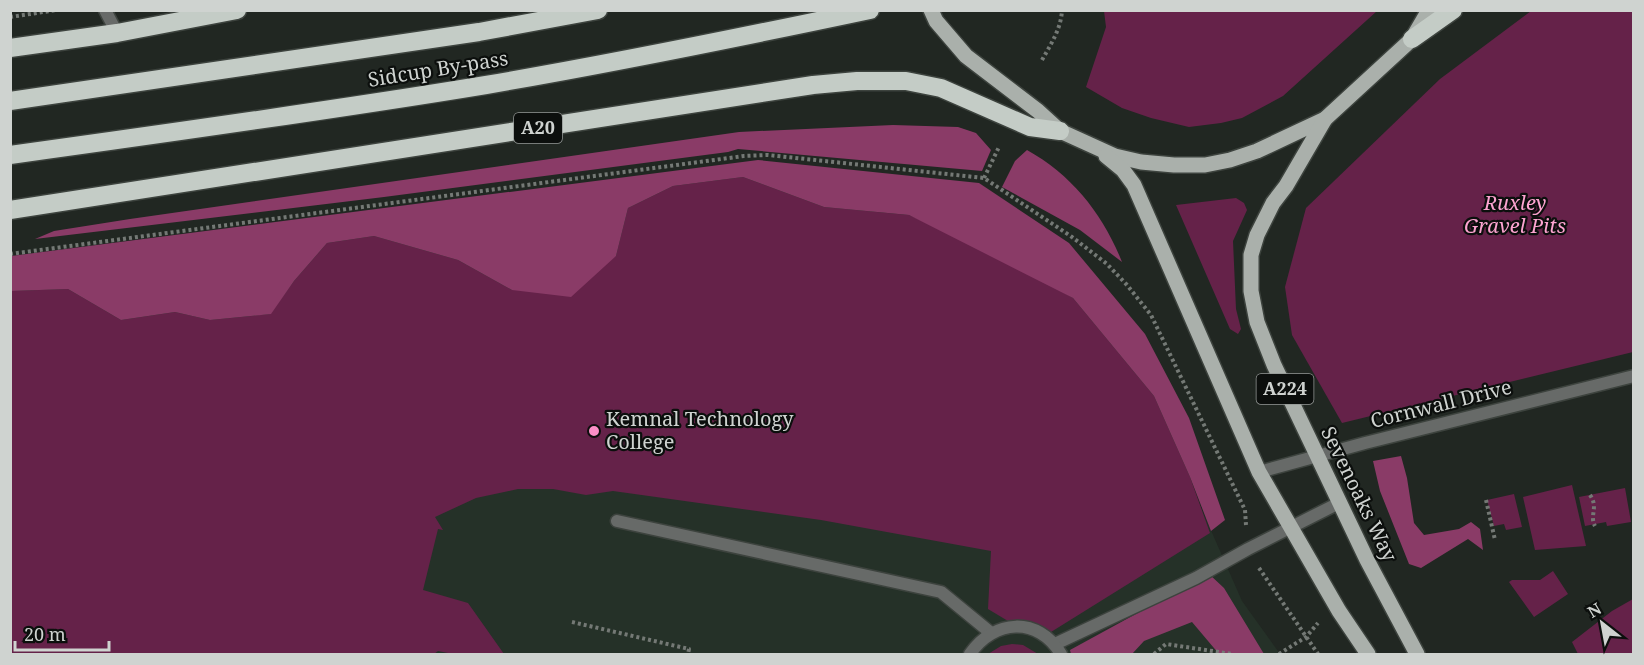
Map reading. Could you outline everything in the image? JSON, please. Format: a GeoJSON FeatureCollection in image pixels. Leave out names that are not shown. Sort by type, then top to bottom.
{"type":"FeatureCollection","features":[{"type":"Feature","properties":{"kind":"highway"},"geometry":{"type":"LineString","coordinates":[[10,48],[117,33],[237,10]]}},
{"type":"Feature","properties":{"kind":"highway","name":"Sidcup By-pass"},"geometry":{"type":"LineString","coordinates":[[10,101],[479,32],[598,10]]}},
{"type":"Feature","properties":{"kind":"highway","name":"Sidcup By-pass"},"geometry":{"type":"LineString","coordinates":[[10,155],[181,132],[487,85],[870,10]]}},
{"type":"Feature","properties":{"kind":"highway"},"geometry":{"type":"LineString","coordinates":[[1412,39],[1453,10]]}},
{"type":"Feature","properties":{"kind":"highway","name":"A20"},"geometry":{"type":"LineString","coordinates":[[10,210],[789,89],[857,81],[906,81],[941,88],[1030,126],[1060,131]]}},
{"type":"Feature","properties":{"kind":"main road"},"geometry":{"type":"LineString","coordinates":[[931,10],[936,21],[966,56],[1038,111],[1060,131],[1115,156],[1157,165],[1205,165],[1230,160],[1257,151],[1325,119],[1412,39],[1429,10]]}},
{"type":"Feature","properties":{"kind":"main road","name":"Sevenoaks Way"},"geometry":{"type":"LineString","coordinates":[[1325,119],[1264,219],[1251,255],[1253,306],[1264,344],[1367,560],[1417,654]]}},
{"type":"Feature","properties":{"kind":"main road","name":"A224"},"geometry":{"type":"LineString","coordinates":[[1086,143],[1116,164],[1134,185],[1259,472],[1339,611],[1368,654]]}},
{"type":"Feature","properties":{"kind":"street"},"geometry":{"type":"LineString","coordinates":[[105,10],[117,33]]}},
{"type":"Feature","properties":{"kind":"street","name":"Cornwall Drive"},"geometry":{"type":"LineString","coordinates":[[1259,472],[1634,376]]}},
{"type":"Feature","properties":{"kind":"street"},"geometry":{"type":"LineString","coordinates":[[970,654],[978,642],[991,633],[1004,627],[1018,626],[1044,635],[1058,649],[1339,503]]}},
{"type":"Feature","properties":{"kind":"street"},"geometry":{"type":"LineString","coordinates":[[617,521],[941,592],[991,633]]}},
{"type":"Feature","properties":{"kind":"path"},"geometry":{"type":"LineString","coordinates":[[10,17],[57,10]]}},
{"type":"Feature","properties":{"kind":"path"},"geometry":{"type":"LineString","coordinates":[[1042,60],[1056,36],[1062,10]]}},
{"type":"Feature","properties":{"kind":"path"},"geometry":{"type":"LineString","coordinates":[[984,178],[999,147]]}},
{"type":"Feature","properties":{"kind":"path"},"geometry":{"type":"LineString","coordinates":[[10,254],[744,156],[768,156],[984,178],[1072,237],[1107,264],[1151,315],[1245,510]]}},
{"type":"Feature","properties":{"kind":"path"},"geometry":{"type":"LineString","coordinates":[[1590,495],[1595,502],[1592,519],[1594,526]]}},
{"type":"Feature","properties":{"kind":"path"},"geometry":{"type":"LineString","coordinates":[[1486,500],[1495,540]]}},
{"type":"Feature","properties":{"kind":"path"},"geometry":{"type":"LineString","coordinates":[[1263,573],[1318,654]]}},
{"type":"Feature","properties":{"kind":"path"},"geometry":{"type":"LineString","coordinates":[[572,622],[689,649],[688,654]]}},
{"type":"Feature","properties":{"kind":"path"},"geometry":{"type":"LineString","coordinates":[[1279,654],[1306,637],[1318,623]]}},
{"type":"Feature","properties":{"kind":"path"},"geometry":{"type":"LineString","coordinates":[[1154,654],[1166,644],[1232,654]]}},
{"type":"Feature","properties":{"kind":"shaded area"},"geometry":{"type":"Polygon","coordinates":[[[893,125],[958,127],[976,133],[991,150],[982,171],[738,149],[384,197],[35,239],[54,231],[130,219],[739,132],[893,125]]]}},
{"type":"Feature","properties":{"kind":"shaded area"},"geometry":{"type":"Polygon","coordinates":[[[1027,150],[1058,171],[1084,197],[1105,228],[1122,262],[1080,230],[1002,187],[1015,161],[1027,150]]]}},
{"type":"Feature","properties":{"kind":"shaded area"},"geometry":{"type":"Polygon","coordinates":[[[758,160],[979,183],[1069,243],[1145,334],[1189,418],[1225,520],[1211,531],[1154,396],[1073,298],[909,215],[824,207],[743,177],[673,186],[628,208],[616,256],[571,297],[512,290],[458,260],[374,236],[327,243],[294,281],[271,314],[210,320],[175,312],[121,320],[68,289],[11,291],[11,256],[758,160]]]}},
{"type":"Feature","properties":{"kind":"shaded area","name":"Kemnal Technology College"},"geometry":{"type":"Polygon","coordinates":[[[762,174],[1087,282],[1165,384],[1195,494],[1242,601],[1280,654],[11,654],[10,277],[762,174]]]}},
{"type":"Feature","properties":{"kind":"shaded area"},"geometry":{"type":"Polygon","coordinates":[[[1401,456],[1414,523],[1424,535],[1459,529],[1471,522],[1480,529],[1483,550],[1468,539],[1421,568],[1409,564],[1380,491],[1373,461],[1401,456]]]}},
{"type":"Feature","properties":{"kind":"shaded area"},"geometry":{"type":"Polygon","coordinates":[[[1209,574],[1224,588],[1264,654],[1219,654],[1192,622],[1144,641],[1132,654],[1071,654],[1070,650],[1209,574]]]}},
{"type":"Feature","properties":{"kind":"green space"},"geometry":{"type":"Polygon","coordinates":[[[1104,10],[1377,11],[1283,96],[1242,118],[1189,127],[1122,108],[1086,87],[1106,27],[1104,10]]]}},
{"type":"Feature","properties":{"kind":"green space","name":"Ruxley Gravel Pits"},"geometry":{"type":"Polygon","coordinates":[[[1531,11],[1633,11],[1633,352],[1342,423],[1292,335],[1285,287],[1306,208],[1440,79],[1531,11]]]}},
{"type":"Feature","properties":{"kind":"green space","name":"Kemnal Technology College"},"geometry":{"type":"Polygon","coordinates":[[[743,177],[824,207],[909,215],[991,250],[1073,298],[1154,396],[1190,477],[1210,533],[1051,632],[1027,621],[1008,621],[988,609],[991,551],[821,520],[613,491],[586,495],[553,489],[518,489],[476,498],[435,517],[443,530],[438,529],[423,590],[468,603],[504,654],[453,654],[438,651],[434,654],[11,654],[10,291],[68,289],[121,320],[175,312],[210,320],[270,314],[294,281],[327,243],[374,236],[458,260],[512,290],[616,256],[628,208],[673,186],[743,177]]]}},
{"type":"Feature","properties":{"kind":"green space"},"geometry":{"type":"Polygon","coordinates":[[[1236,198],[1244,203],[1247,210],[1233,241],[1236,309],[1241,329],[1238,334],[1230,329],[1176,205],[1236,198]]]}},
{"type":"Feature","properties":{"kind":"green space"},"geometry":{"type":"Polygon","coordinates":[[[1572,485],[1586,546],[1535,550],[1523,497],[1572,485]]]}},
{"type":"Feature","properties":{"kind":"green space"},"geometry":{"type":"Polygon","coordinates":[[[1625,488],[1631,522],[1607,526],[1606,522],[1585,526],[1579,497],[1625,488]]]}},
{"type":"Feature","properties":{"kind":"green space"},"geometry":{"type":"Polygon","coordinates":[[[1514,494],[1522,527],[1506,530],[1504,524],[1494,526],[1487,500],[1514,494]]]}},
{"type":"Feature","properties":{"kind":"green space"},"geometry":{"type":"Polygon","coordinates":[[[1553,571],[1568,594],[1534,617],[1509,582],[1512,580],[1540,580],[1553,571]]]}},
{"type":"Feature","properties":{"kind":"green space"},"geometry":{"type":"Polygon","coordinates":[[[1633,599],[1633,654],[1578,654],[1572,642],[1612,611],[1633,599]]]}},
{"type":"Feature","properties":{"kind":"green space"},"geometry":{"type":"Polygon","coordinates":[[[1023,645],[1038,654],[988,654],[1001,646],[1023,645]]]}},
{"type":"Feature","properties":{"kind":"place","name":"Kemnal Technology College"},"geometry":{"type":"Point","coordinates":[594,431]}}]}
